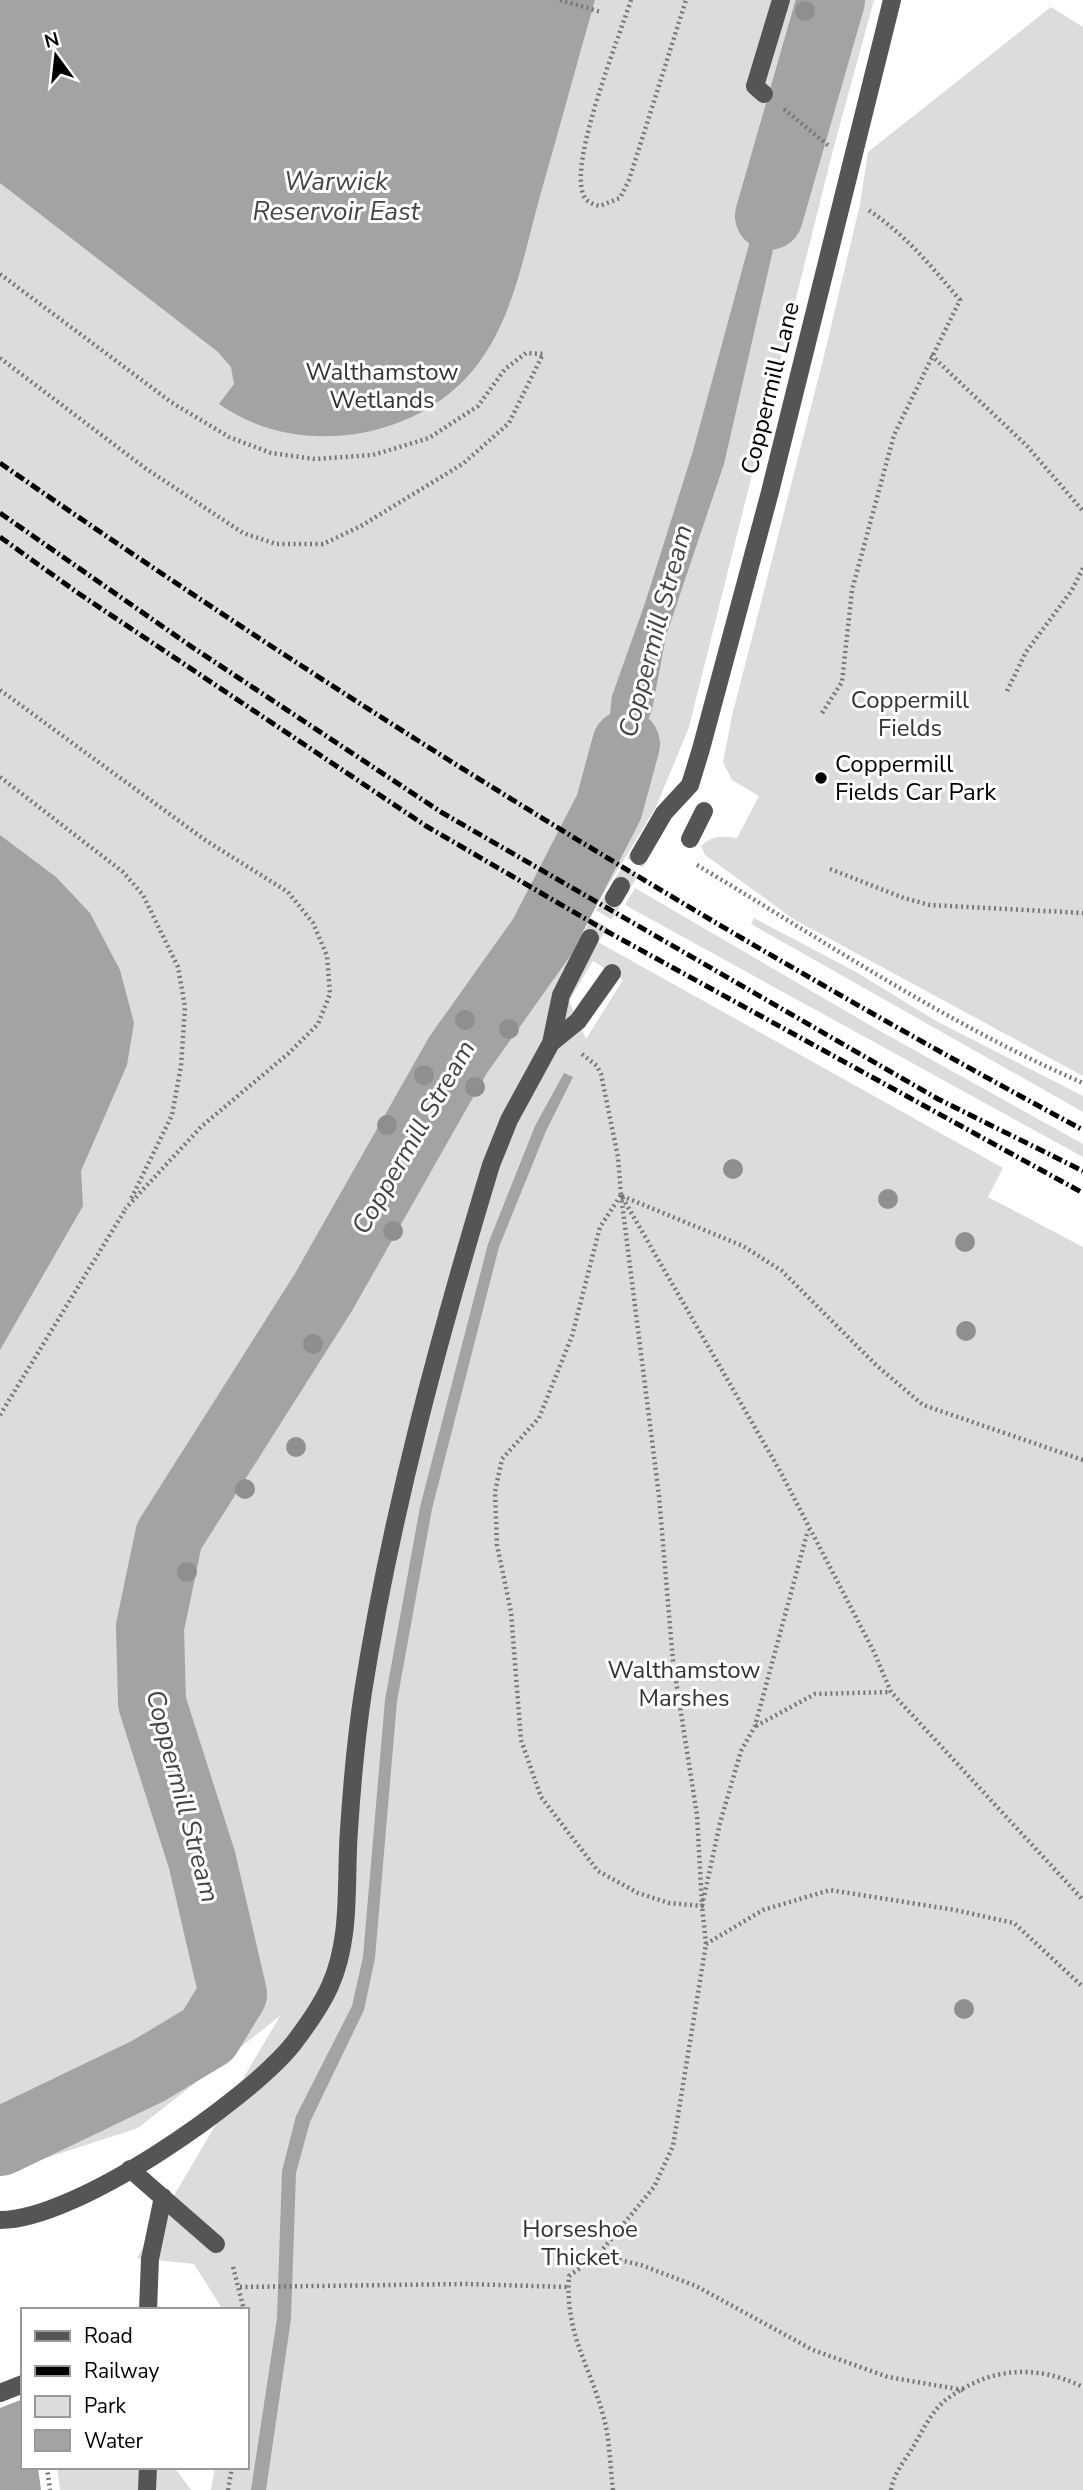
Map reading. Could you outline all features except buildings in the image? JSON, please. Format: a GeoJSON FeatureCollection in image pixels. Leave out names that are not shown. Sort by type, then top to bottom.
{"type":"FeatureCollection","features":[{"type":"Feature","properties":{"kind":"street"},"geometry":{"type":"LineString","coordinates":[[764,94],[755,86],[780,0]]}},
{"type":"Feature","properties":{"kind":"street","name":"Coppermill Lane"},"geometry":{"type":"LineString","coordinates":[[639,856],[664,813],[690,785],[770,492],[892,0]]}},
{"type":"Feature","properties":{"kind":"street"},"geometry":{"type":"LineString","coordinates":[[690,839],[704,811]]}},
{"type":"Feature","properties":{"kind":"street"},"geometry":{"type":"LineString","coordinates":[[0,2220],[42,2214],[130,2169],[210,2118],[273,2065],[292,2045],[329,1989],[339,1964],[344,1937],[355,1754],[388,1554],[416,1436],[491,1164],[509,1120],[551,1043],[561,995],[590,938]]}},
{"type":"Feature","properties":{"kind":"street"},"geometry":{"type":"LineString","coordinates":[[551,1043],[578,1021],[612,972]]}},
{"type":"Feature","properties":{"kind":"street"},"geometry":{"type":"LineString","coordinates":[[130,2169],[216,2244]]}},
{"type":"Feature","properties":{"kind":"street"},"geometry":{"type":"LineString","coordinates":[[148,2308],[150,2259],[163,2197]]}},
{"type":"Feature","properties":{"kind":"street"},"geometry":{"type":"LineString","coordinates":[[0,2393],[21,2385]]}},
{"type":"Feature","properties":{"kind":"street"},"geometry":{"type":"LineString","coordinates":[[147,2490],[148,2469]]}},
{"type":"Feature","properties":{"kind":"path"},"geometry":{"type":"LineString","coordinates":[[560,0],[601,12]]}},
{"type":"Feature","properties":{"kind":"path"},"geometry":{"type":"LineString","coordinates":[[631,0],[581,161],[583,193],[586,200],[600,206],[620,198],[629,180],[686,0]]}},
{"type":"Feature","properties":{"kind":"path"},"geometry":{"type":"LineString","coordinates":[[813,131],[833,150]]}},
{"type":"Feature","properties":{"kind":"path"},"geometry":{"type":"LineString","coordinates":[[822,713],[842,682],[852,590],[876,491],[894,435],[960,300],[923,255],[892,226],[842,194]]}},
{"type":"Feature","properties":{"kind":"path"},"geometry":{"type":"LineString","coordinates":[[0,274],[172,402],[229,437],[271,453],[315,458],[373,455],[429,438],[478,405],[505,369],[526,353],[543,354],[509,424],[464,463],[361,526],[323,544],[276,544],[243,533],[145,468],[0,358]]}},
{"type":"Feature","properties":{"kind":"path"},"geometry":{"type":"LineString","coordinates":[[931,355],[1027,446],[1083,511]]}},
{"type":"Feature","properties":{"kind":"path"},"geometry":{"type":"LineString","coordinates":[[1007,691],[1026,652],[1072,590],[1083,568]]}},
{"type":"Feature","properties":{"kind":"path"},"geometry":{"type":"LineString","coordinates":[[0,690],[205,840],[288,892],[313,923],[327,956],[330,994],[318,1024],[289,1053],[202,1126],[125,1209]]}},
{"type":"Feature","properties":{"kind":"path"},"geometry":{"type":"LineString","coordinates":[[0,777],[123,872],[143,895],[178,967],[185,1007],[181,1066],[172,1115],[125,1209],[0,1415]]}},
{"type":"Feature","properties":{"kind":"path"},"geometry":{"type":"LineString","coordinates":[[690,839],[688,850],[692,862],[940,1012],[1032,1061],[1083,1083]]}},
{"type":"Feature","properties":{"kind":"path"},"geometry":{"type":"LineString","coordinates":[[830,869],[904,898],[930,905],[1083,913]]}},
{"type":"Feature","properties":{"kind":"path"},"geometry":{"type":"LineString","coordinates":[[551,1043],[574,1049],[597,1066],[618,1157],[659,1496],[673,1662],[697,1815],[706,1944],[673,2146],[654,2187],[598,2255],[569,2276],[567,2306],[573,2335],[603,2416],[614,2490]]}},
{"type":"Feature","properties":{"kind":"path"},"geometry":{"type":"LineString","coordinates":[[621,1195],[743,1246],[782,1271],[876,1365],[923,1405],[1083,1460]]}},
{"type":"Feature","properties":{"kind":"path"},"geometry":{"type":"LineString","coordinates":[[621,1195],[779,1471],[874,1652],[891,1692],[1083,1900]]}},
{"type":"Feature","properties":{"kind":"path"},"geometry":{"type":"LineString","coordinates":[[621,1195],[600,1227],[572,1336],[539,1418],[502,1458],[495,1492],[496,1545],[511,1612],[521,1740],[541,1797],[598,1871],[638,1893],[669,1903],[702,1906]]}},
{"type":"Feature","properties":{"kind":"path"},"geometry":{"type":"LineString","coordinates":[[702,1906],[727,1799],[741,1752],[755,1726],[808,1530]]}},
{"type":"Feature","properties":{"kind":"path"},"geometry":{"type":"LineString","coordinates":[[755,1726],[816,1694],[891,1692]]}},
{"type":"Feature","properties":{"kind":"path"},"geometry":{"type":"LineString","coordinates":[[706,1944],[763,1910],[830,1891],[955,1910],[1014,1923],[1083,1987]]}},
{"type":"Feature","properties":{"kind":"path"},"geometry":{"type":"LineString","coordinates":[[216,2244],[232,2264],[244,2308]]}},
{"type":"Feature","properties":{"kind":"path"},"geometry":{"type":"LineString","coordinates":[[598,2255],[642,2265],[696,2286],[813,2350],[888,2377],[964,2390]]}},
{"type":"Feature","properties":{"kind":"path"},"geometry":{"type":"LineString","coordinates":[[240,2287],[466,2284],[568,2287]]}},
{"type":"Feature","properties":{"kind":"path"},"geometry":{"type":"LineString","coordinates":[[891,2490],[927,2424],[945,2400],[984,2379],[1026,2369],[1066,2378],[1083,2387]]}},
{"type":"Feature","properties":{"kind":"path"},"geometry":{"type":"LineString","coordinates":[[47,2469],[50,2490]]}},
{"type":"Feature","properties":{"kind":"path"},"geometry":{"type":"LineString","coordinates":[[228,2490],[232,2469]]}},
{"type":"Feature","properties":{"kind":"green space"},"geometry":{"type":"Polygon","coordinates":[[[0,0],[874,0],[833,150],[689,727],[656,807],[580,932],[1003,1168],[988,1197],[1083,1247],[1083,2490],[211,2490],[215,2469],[248,2469],[248,2308],[222,2308],[194,2264],[137,2258],[280,2016],[138,2128],[0,2173],[0,0]],[[593,961],[569,1001],[586,1039],[623,980],[593,961]]]}},
{"type":"Feature","properties":{"kind":"green space","name":"Coppermill Fields"},"geometry":{"type":"Polygon","coordinates":[[[1051,7],[1083,27],[1083,1076],[795,920],[705,855],[701,846],[718,837],[737,838],[759,796],[732,780],[723,762],[732,716],[824,356],[860,204],[868,152],[1051,7]]]}},
{"type":"Feature","properties":{"kind":"green space"},"geometry":{"type":"Polygon","coordinates":[[[635,888],[880,1031],[1083,1144],[1083,1157],[625,905],[635,888]]]}},
{"type":"Feature","properties":{"kind":"green space"},"geometry":{"type":"Polygon","coordinates":[[[754,918],[856,972],[938,1022],[1083,1096],[1083,1112],[751,924],[754,918]]]}},
{"type":"Feature","properties":{"kind":"green space"},"geometry":{"type":"Polygon","coordinates":[[[57,2469],[175,2469],[191,2490],[60,2490],[57,2469]]]}},
{"type":"Feature","properties":{"kind":"water","name":"Warwick Reservoir East"},"geometry":{"type":"Polygon","coordinates":[[[0,0],[595,0],[515,288],[495,337],[482,358],[455,389],[429,408],[386,427],[355,434],[319,436],[284,432],[250,421],[219,404],[234,384],[231,367],[218,352],[0,183],[0,0]]]}},
{"type":"Feature","properties":{"kind":"water"},"geometry":{"type":"Polygon","coordinates":[[[819,0],[846,0],[812,120],[788,101],[819,0]]]}},
{"type":"Feature","properties":{"kind":"water"},"geometry":{"type":"Polygon","coordinates":[[[783,119],[805,137],[789,180],[724,464],[666,636],[652,710],[635,752],[634,771],[623,788],[610,842],[576,821],[576,816],[594,788],[604,764],[612,696],[645,603],[693,451],[783,119]]]}},
{"type":"Feature","properties":{"kind":"water"},"geometry":{"type":"Polygon","coordinates":[[[0,835],[56,877],[90,913],[120,970],[134,1023],[127,1065],[81,1171],[83,1206],[0,1350],[0,835]]]}},
{"type":"Feature","properties":{"kind":"water"},"geometry":{"type":"Polygon","coordinates":[[[564,1073],[573,1077],[546,1131],[499,1247],[432,1509],[397,1701],[375,1958],[364,2010],[310,2122],[296,2173],[291,2319],[266,2490],[251,2490],[277,2318],[282,2171],[296,2116],[352,2006],[363,1957],[385,1700],[420,1507],[488,1244],[535,1126],[564,1073]]]}},
{"type":"Feature","properties":{"kind":"water"},"geometry":{"type":"Polygon","coordinates":[[[21,2400],[21,2469],[38,2469],[41,2490],[0,2490],[0,2408],[21,2400]]]}},
{"type":"Feature","properties":{"kind":"waterway","name":"Coppermill Stream"},"geometry":{"type":"LineString","coordinates":[[769,216],[831,0]]}},
{"type":"Feature","properties":{"kind":"waterway","name":"Coppermill Stream"},"geometry":{"type":"LineString","coordinates":[[0,2142],[148,2071],[208,2035],[233,1994],[202,1860],[152,1703],[150,1627],[169,1536],[323,1293],[458,1055],[542,937],[609,807],[626,744]]}},
{"type":"Feature","properties":{"kind":"tunnel"},"geometry":{"type":"LineString","coordinates":[[621,886],[639,856]]}},
{"type":"Feature","properties":{"kind":"tunnel"},"geometry":{"type":"LineString","coordinates":[[590,938],[614,898]]}},
{"type":"Feature","properties":{"kind":"railway"},"geometry":{"type":"LineString","coordinates":[[0,463],[264,641],[532,812],[805,975],[1083,1130]]}},
{"type":"Feature","properties":{"kind":"railway"},"geometry":{"type":"LineString","coordinates":[[0,513],[192,647],[441,812],[938,1099],[1083,1171]]}},
{"type":"Feature","properties":{"kind":"railway"},"geometry":{"type":"LineString","coordinates":[[0,537],[78,593],[426,826],[608,932],[1083,1193]]}},
{"type":"Feature","properties":{"kind":"place","name":"Coppermill Fields Car Park"},"geometry":{"type":"Point","coordinates":[821,778]}},
{"type":"Feature","properties":{"kind":"park label","name":"Walthamstow Wetlands"},"geometry":{"type":"Point","coordinates":[382,386]}},
{"type":"Feature","properties":{"kind":"park label","name":"Walthamstow Marshes"},"geometry":{"type":"Point","coordinates":[684,1684]}},
{"type":"Feature","properties":{"kind":"park label","name":"Horseshoe Thicket"},"geometry":{"type":"Point","coordinates":[580,2243]}}]}
